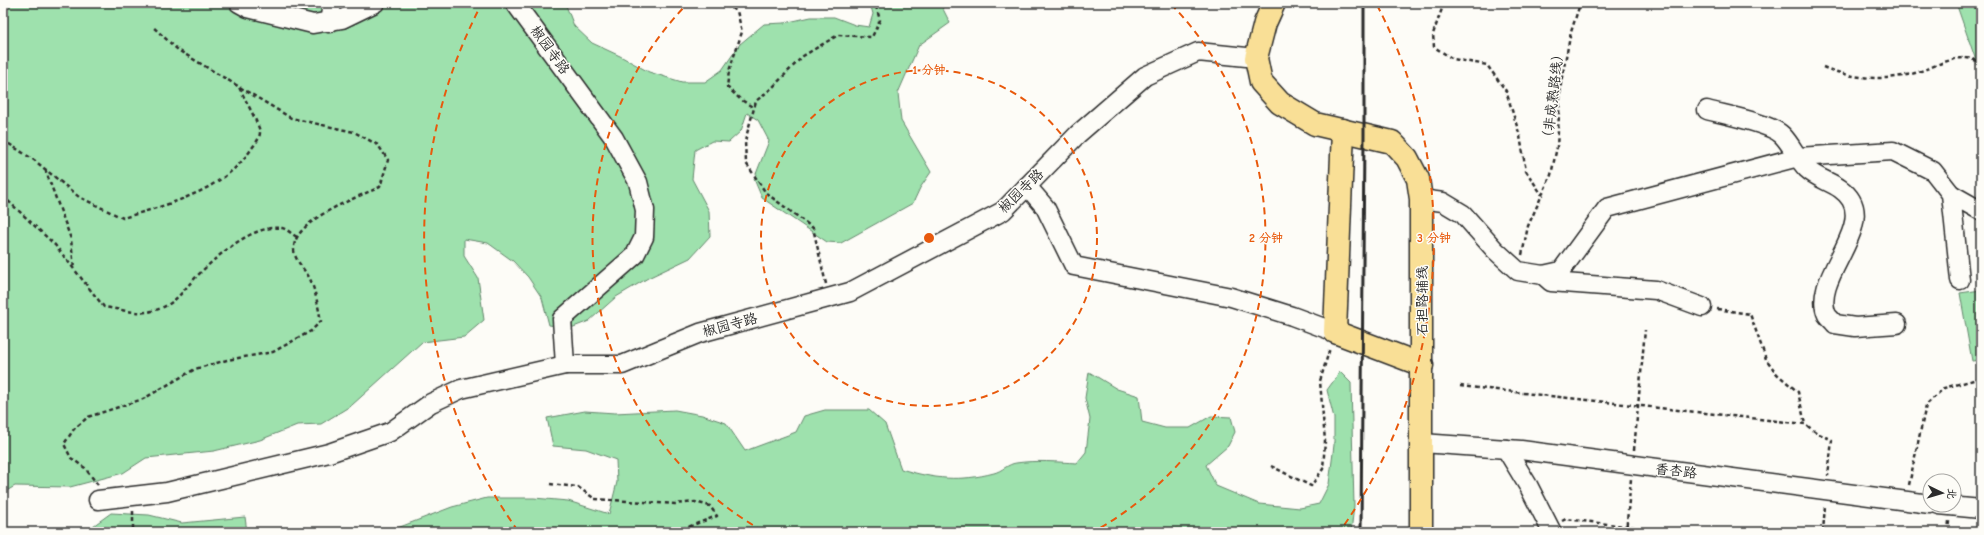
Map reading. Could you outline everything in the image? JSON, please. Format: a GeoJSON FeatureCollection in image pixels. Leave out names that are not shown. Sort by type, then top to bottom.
{"type":"FeatureCollection","features":[{"type":"Feature","properties":{"kind":"main road","name":"石担路辅线"},"geometry":{"type":"LineString","coordinates":[[1274,3],[1265,23],[1256,58],[1261,82],[1280,103],[1315,124],[1392,142],[1407,158],[1418,179],[1421,199],[1421,532]]}},
{"type":"Feature","properties":{"kind":"main road"},"geometry":{"type":"LineString","coordinates":[[1343,130],[1335,332],[1422,365]]}},
{"type":"Feature","properties":{"kind":"street"},"geometry":{"type":"LineString","coordinates":[[239,3],[248,8],[313,24],[329,23],[342,19],[375,3]]}},
{"type":"Feature","properties":{"kind":"street"},"geometry":{"type":"LineString","coordinates":[[329,23],[332,3]]}},
{"type":"Feature","properties":{"kind":"street","name":"椒园寺路"},"geometry":{"type":"LineString","coordinates":[[515,3],[614,138],[638,182],[646,210],[644,237],[635,255],[562,319],[565,365],[622,366],[700,333],[850,292],[1003,211],[1078,134],[1145,76],[1198,52],[1256,58]]}},
{"type":"Feature","properties":{"kind":"street"},"geometry":{"type":"LineString","coordinates":[[1708,110],[1761,125],[1781,134],[1808,170],[1843,190],[1852,201],[1855,220],[1845,247],[1826,286],[1825,302],[1827,315],[1835,324],[1855,327],[1897,324]]}},
{"type":"Feature","properties":{"kind":"street"},"geometry":{"type":"LineString","coordinates":[[1421,199],[1443,202],[1463,214],[1495,250],[1518,271],[1543,275],[1561,271],[1607,208],[1798,157],[1893,151],[1933,171],[1951,194],[1981,211]]}},
{"type":"Feature","properties":{"kind":"street"},"geometry":{"type":"LineString","coordinates":[[1027,186],[1045,207],[1074,266],[1231,297],[1292,316],[1335,332]]}},
{"type":"Feature","properties":{"kind":"street"},"geometry":{"type":"LineString","coordinates":[[1951,194],[1960,280]]}},
{"type":"Feature","properties":{"kind":"street"},"geometry":{"type":"LineString","coordinates":[[1543,275],[1551,282],[1656,290],[1702,307]]}},
{"type":"Feature","properties":{"kind":"street"},"geometry":{"type":"LineString","coordinates":[[98,500],[167,492],[329,453],[390,432],[431,403],[461,390],[565,365]]}},
{"type":"Feature","properties":{"kind":"street","name":"香杏路"},"geometry":{"type":"LineString","coordinates":[[1422,443],[1506,449],[1922,503]]}},
{"type":"Feature","properties":{"kind":"street"},"geometry":{"type":"LineString","coordinates":[[1506,449],[1529,487],[1550,529]]}},
{"type":"Feature","properties":{"kind":"street"},"geometry":{"type":"LineString","coordinates":[[1962,507],[1981,509]]}},
{"type":"Feature","properties":{"kind":"path"},"geometry":{"type":"LineString","coordinates":[[719,3],[737,11],[742,32],[729,71],[727,87],[740,99],[754,108]]}},
{"type":"Feature","properties":{"kind":"path"},"geometry":{"type":"LineString","coordinates":[[829,298],[813,228],[766,193],[746,163],[745,141],[756,101],[772,88],[803,56],[838,35],[872,37],[880,20],[875,3]]}},
{"type":"Feature","properties":{"kind":"path","name":"（非成熟路线）"},"geometry":{"type":"LineString","coordinates":[[1444,3],[1433,34],[1434,47],[1453,59],[1487,65],[1506,91],[1520,136],[1526,171],[1542,195]]}},
{"type":"Feature","properties":{"kind":"path","name":"（非成熟路线）"},"geometry":{"type":"LineString","coordinates":[[1518,271],[1528,226],[1551,175],[1557,147],[1561,82],[1571,32],[1579,7],[1588,3]]}},
{"type":"Feature","properties":{"kind":"path"},"geometry":{"type":"LineString","coordinates":[[98,500],[98,484],[85,468],[72,458],[64,444],[74,429],[88,418],[144,399],[195,369],[227,360],[273,352],[311,331],[321,321],[310,279],[295,255],[294,243],[302,229],[319,217],[380,187],[388,160],[378,145],[354,132],[291,118],[178,50],[152,26]]}},
{"type":"Feature","properties":{"kind":"path"},"geometry":{"type":"LineString","coordinates":[[1823,67],[1856,77],[1884,78],[1908,75],[1940,64],[1966,58],[1981,62]]}},
{"type":"Feature","properties":{"kind":"path"},"geometry":{"type":"LineString","coordinates":[[3,140],[45,168],[79,197],[122,218],[158,208],[204,190],[225,176],[247,156],[258,140],[260,131],[239,87]]}},
{"type":"Feature","properties":{"kind":"path"},"geometry":{"type":"LineString","coordinates":[[45,168],[71,239],[74,269]]}},
{"type":"Feature","properties":{"kind":"path"},"geometry":{"type":"LineString","coordinates":[[3,196],[55,245],[104,307],[127,311],[152,312],[175,302],[196,276],[226,249],[260,230],[282,228],[297,237]]}},
{"type":"Feature","properties":{"kind":"path"},"geometry":{"type":"LineString","coordinates":[[1702,307],[1750,314],[1766,359],[1777,374],[1798,392],[1806,424]]}},
{"type":"Feature","properties":{"kind":"path"},"geometry":{"type":"LineString","coordinates":[[1626,532],[1645,330]]}},
{"type":"Feature","properties":{"kind":"path"},"geometry":{"type":"LineString","coordinates":[[1271,466],[1311,486],[1323,469],[1325,441],[1320,381],[1335,332]]}},
{"type":"Feature","properties":{"kind":"path"},"geometry":{"type":"LineString","coordinates":[[1906,500],[1926,405],[1944,388],[1981,378]]}},
{"type":"Feature","properties":{"kind":"path"},"geometry":{"type":"LineString","coordinates":[[1460,386],[1806,424],[1817,433],[1832,440],[1823,532]]}},
{"type":"Feature","properties":{"kind":"path"},"geometry":{"type":"LineString","coordinates":[[550,484],[578,486],[595,500],[675,504],[695,502],[710,506],[717,516],[678,532]]}},
{"type":"Feature","properties":{"kind":"path"},"geometry":{"type":"LineString","coordinates":[[132,496],[133,532]]}},
{"type":"Feature","properties":{"kind":"path"},"geometry":{"type":"LineString","coordinates":[[1550,529],[1566,519],[1674,532]]}},
{"type":"Feature","properties":{"kind":"green space"},"geometry":{"type":"Polygon","coordinates":[[[3,3],[565,3],[574,26],[592,43],[649,72],[682,82],[705,82],[722,70],[740,44],[764,24],[784,23],[811,17],[834,17],[855,25],[869,27],[873,14],[870,3],[940,3],[950,23],[919,45],[898,93],[901,121],[931,172],[920,188],[913,203],[841,243],[827,242],[762,198],[754,179],[769,141],[758,120],[747,113],[741,131],[729,142],[712,141],[695,150],[692,179],[709,211],[710,236],[690,258],[648,278],[616,297],[589,321],[571,328],[549,325],[542,298],[528,277],[513,261],[488,243],[464,239],[464,256],[478,278],[484,320],[464,337],[422,342],[352,405],[321,424],[297,425],[260,440],[214,451],[146,458],[123,473],[70,487],[15,486],[3,493],[3,3]]]}},
{"type":"Feature","properties":{"kind":"green space"},"geometry":{"type":"Polygon","coordinates":[[[1956,3],[1981,3],[1981,75],[1956,3]]]}},
{"type":"Feature","properties":{"kind":"green space"},"geometry":{"type":"Polygon","coordinates":[[[1981,290],[1981,360],[1972,361],[1960,293],[1981,290]]]}},
{"type":"Feature","properties":{"kind":"green space"},"geometry":{"type":"Polygon","coordinates":[[[1089,372],[1117,389],[1139,396],[1142,422],[1165,428],[1190,428],[1211,416],[1231,417],[1235,432],[1228,446],[1206,465],[1216,486],[1259,504],[1300,508],[1319,504],[1329,484],[1334,445],[1334,418],[1327,390],[1340,372],[1351,383],[1354,506],[1351,532],[387,532],[452,507],[487,498],[534,498],[568,501],[609,514],[617,482],[616,460],[586,449],[553,446],[547,418],[585,411],[615,413],[675,410],[702,415],[726,423],[745,451],[796,432],[804,416],[825,410],[869,410],[885,424],[901,469],[936,477],[970,478],[994,473],[1016,463],[1039,461],[1077,463],[1086,452],[1090,419],[1085,398],[1089,372]]]}},
{"type":"Feature","properties":{"kind":"green space"},"geometry":{"type":"Polygon","coordinates":[[[111,513],[149,515],[182,523],[245,517],[247,532],[81,532],[86,531],[111,513]]]}},
{"type":"Feature","properties":{"kind":"railway"},"geometry":{"type":"LineString","coordinates":[[1361,532],[1364,3]]}}]}
